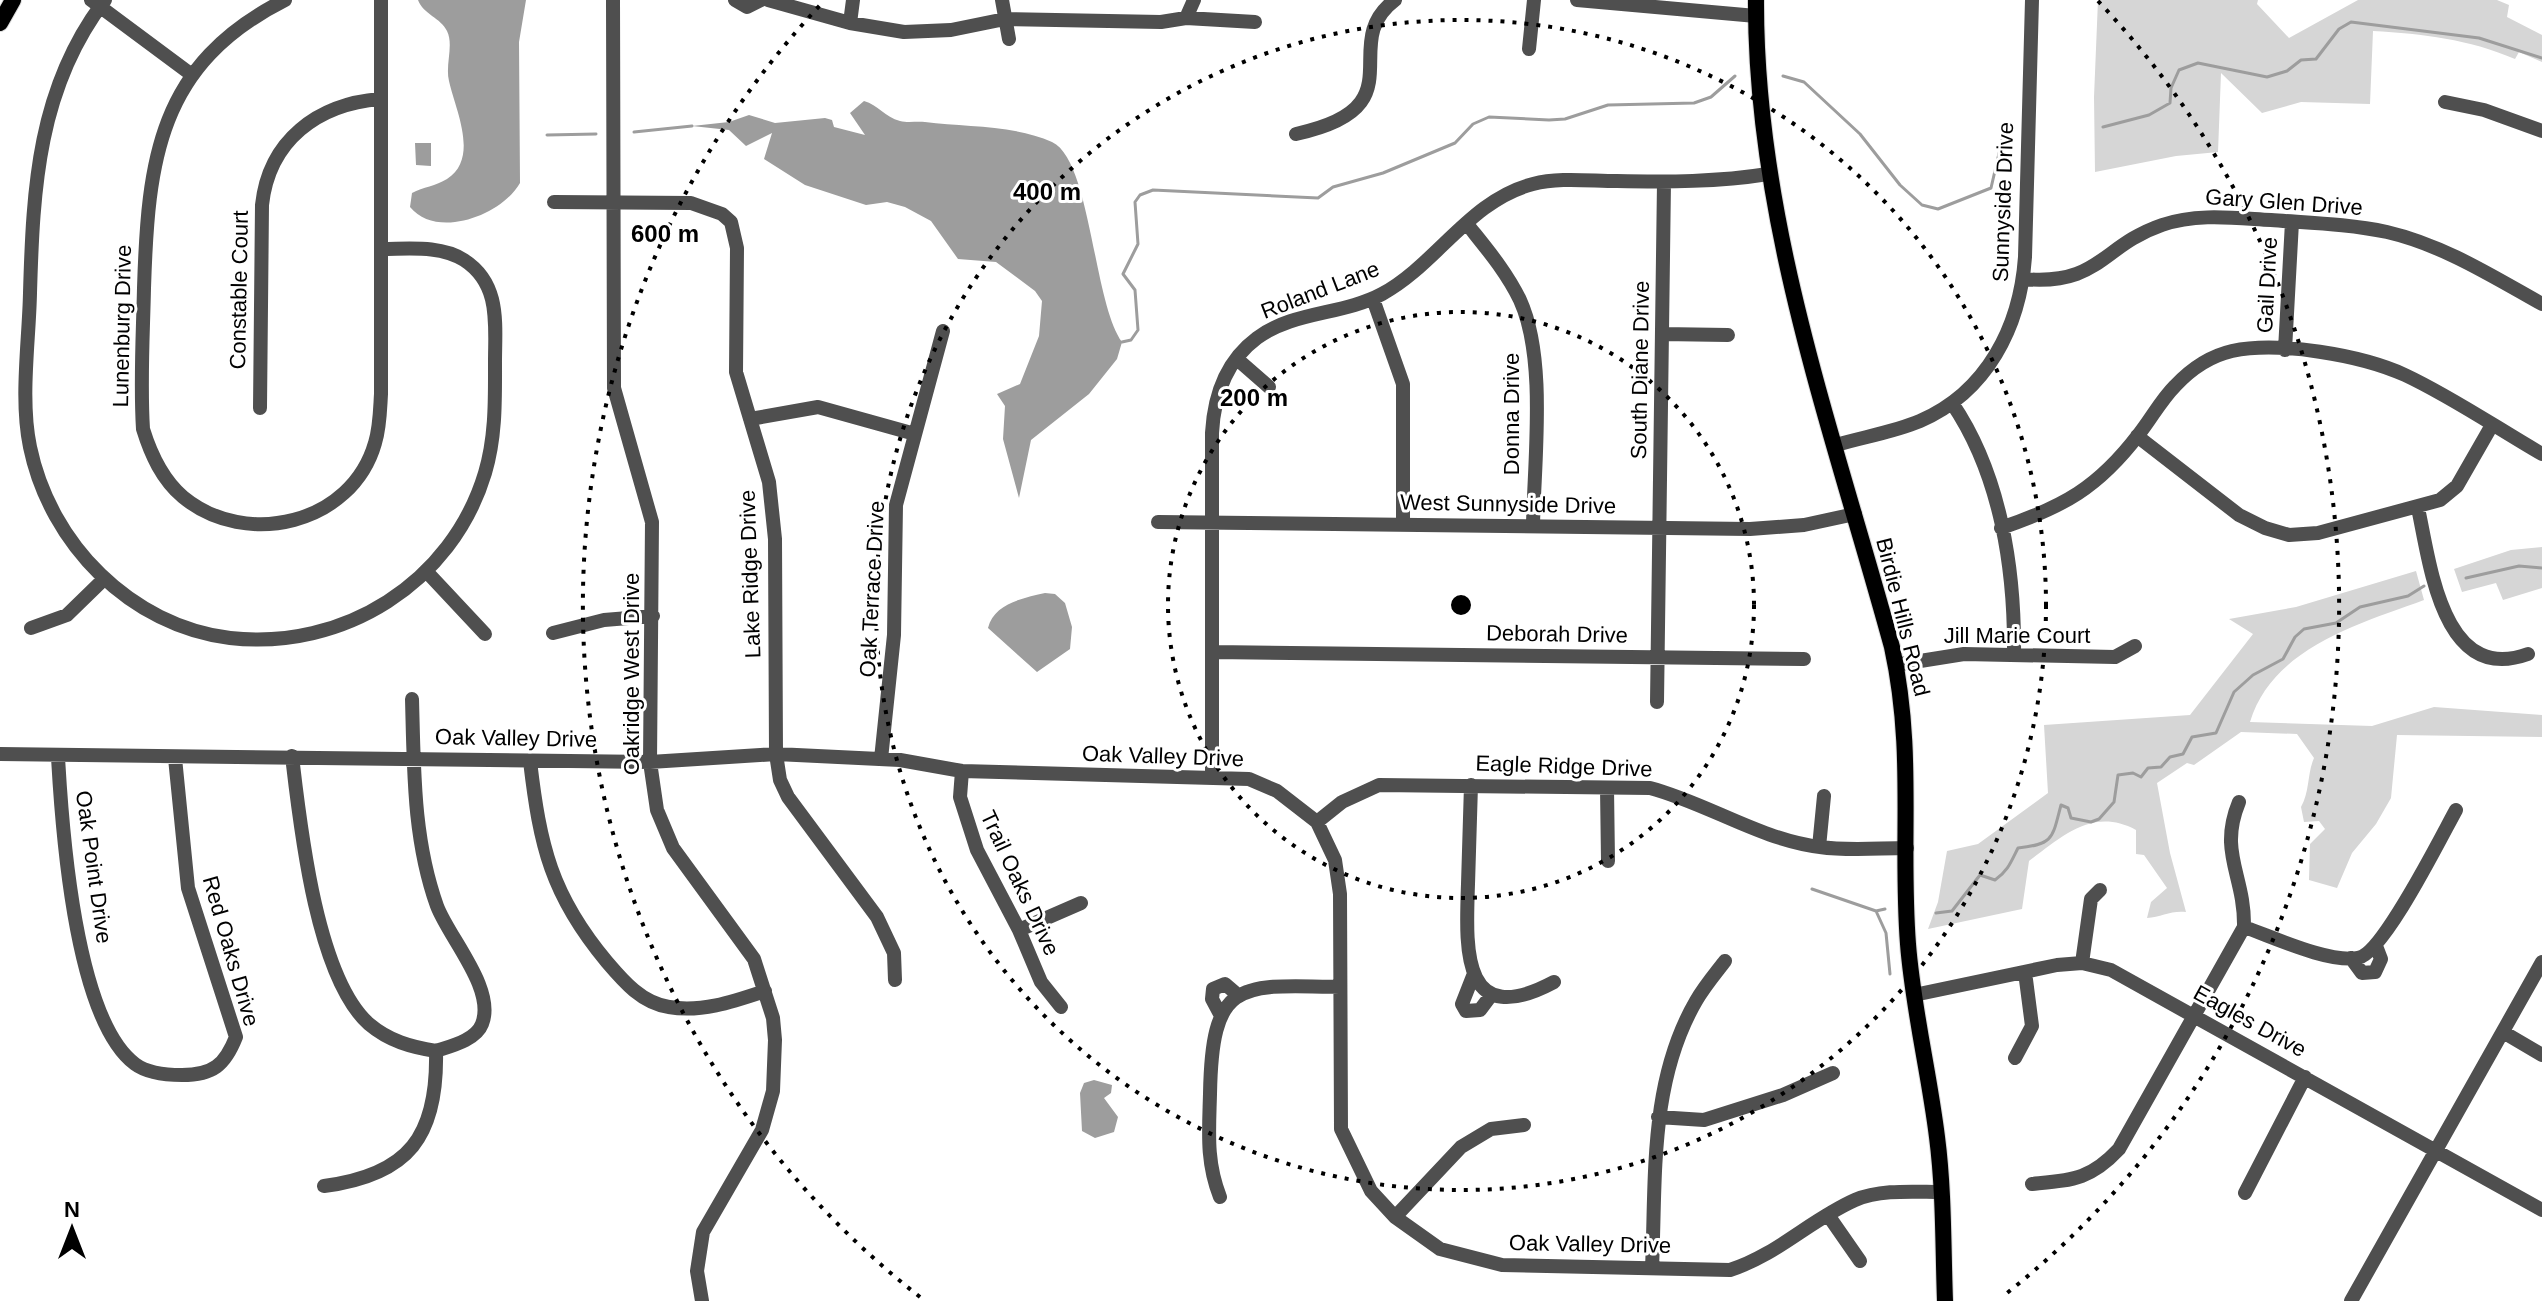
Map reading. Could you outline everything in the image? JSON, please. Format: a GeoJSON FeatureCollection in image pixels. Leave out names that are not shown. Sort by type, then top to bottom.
{"type":"FeatureCollection","features":[{"type":"Feature","properties":{"kind":"main road"},"geometry":{"type":"LineString","coordinates":[[0,23],[13,0]]}},
{"type":"Feature","properties":{"kind":"main road","name":"Birdie Hills Road"},"geometry":{"type":"LineString","coordinates":[[1756,8],[1758,85],[1768,174],[1784,255],[1895,665],[1907,746],[1905,898],[1914,995],[1938,1139],[1945,1301]]}},
{"type":"Feature","properties":{"kind":"street","name":"Lunenburg Drive"},"geometry":{"type":"LineString","coordinates":[[285,0],[240,28],[192,75],[175,104],[153,164],[147,203],[141,396],[143,429],[152,455],[183,497],[205,512],[256,526],[304,518],[324,509],[346,491],[369,457],[380,418],[381,0]]}},
{"type":"Feature","properties":{"kind":"street","name":"Oakridge West Drive"},"geometry":{"type":"LineString","coordinates":[[613,0],[614,388],[652,522],[650,762],[657,810],[673,848],[754,959],[765,991],[775,1040],[771,1100],[762,1130],[703,1232],[697,1271],[702,1301]]}},
{"type":"Feature","properties":{"kind":"street"},"geometry":{"type":"LineString","coordinates":[[735,0],[747,7],[761,0]]}},
{"type":"Feature","properties":{"kind":"street"},"geometry":{"type":"LineString","coordinates":[[768,0],[850,23],[924,33],[1005,19],[1161,22],[1186,18],[1255,22]]}},
{"type":"Feature","properties":{"kind":"street"},"geometry":{"type":"LineString","coordinates":[[850,23],[853,0]]}},
{"type":"Feature","properties":{"kind":"street"},"geometry":{"type":"LineString","coordinates":[[1002,0],[1009,39]]}},
{"type":"Feature","properties":{"kind":"street"},"geometry":{"type":"LineString","coordinates":[[1186,18],[1194,0]]}},
{"type":"Feature","properties":{"kind":"street"},"geometry":{"type":"LineString","coordinates":[[1296,134],[1340,122],[1362,101],[1372,74],[1373,30],[1379,15],[1395,0]]}},
{"type":"Feature","properties":{"kind":"street"},"geometry":{"type":"LineString","coordinates":[[1529,49],[1534,0]]}},
{"type":"Feature","properties":{"kind":"street"},"geometry":{"type":"LineString","coordinates":[[1577,0],[1756,8]]}},
{"type":"Feature","properties":{"kind":"street","name":"Sunnyside Drive"},"geometry":{"type":"LineString","coordinates":[[1836,445],[1916,423],[1952,403],[1998,352],[2011,328],[2023,279],[2032,0]]}},
{"type":"Feature","properties":{"kind":"street"},"geometry":{"type":"LineString","coordinates":[[192,75],[99,2],[61,76],[39,149],[32,212],[28,398],[30,445],[45,496],[64,532],[104,579],[148,611],[187,629],[229,638],[270,640],[318,632],[373,612],[400,595],[426,571],[457,533],[485,474],[495,419],[495,311],[490,289],[466,261],[433,249],[382,249]]}},
{"type":"Feature","properties":{"kind":"street","name":"Constable Court"},"geometry":{"type":"LineString","coordinates":[[260,408],[262,205],[265,183],[288,140],[317,115],[343,104],[380,99]]}},
{"type":"Feature","properties":{"kind":"street"},"geometry":{"type":"LineString","coordinates":[[2445,102],[2484,110],[2542,131]]}},
{"type":"Feature","properties":{"kind":"street","name":"Roland Lane"},"geometry":{"type":"LineString","coordinates":[[1212,776],[1213,412],[1217,393],[1237,359],[1256,339],[1283,324],[1373,299],[1413,273],[1502,196],[1532,184],[1664,182],[1768,174]]}},
{"type":"Feature","properties":{"kind":"street","name":"South Diane Drive"},"geometry":{"type":"LineString","coordinates":[[1657,702],[1664,182]]}},
{"type":"Feature","properties":{"kind":"street","name":"Lake Ridge Drive"},"geometry":{"type":"LineString","coordinates":[[554,202],[703,205],[731,222],[737,248],[736,372],[769,482],[775,539],[776,754],[780,780],[788,797],[877,917],[894,953],[895,980]]}},
{"type":"Feature","properties":{"kind":"street","name":"Gary Glen Drive"},"geometry":{"type":"LineString","coordinates":[[2023,279],[2070,279],[2096,266],[2138,236],[2172,222],[2199,217],[2356,227],[2412,240],[2466,262],[2542,304]]}},
{"type":"Feature","properties":{"kind":"street","name":"Gail Drive"},"geometry":{"type":"LineString","coordinates":[[2285,350],[2292,222]]}},
{"type":"Feature","properties":{"kind":"street","name":"Donna Drive"},"geometry":{"type":"LineString","coordinates":[[1467,224],[1502,268],[1520,301],[1532,337],[1533,526]]}},
{"type":"Feature","properties":{"kind":"street"},"geometry":{"type":"LineString","coordinates":[[1373,299],[1403,384],[1403,525]]}},
{"type":"Feature","properties":{"kind":"street","name":"Oak Terrace Drive"},"geometry":{"type":"LineString","coordinates":[[881,759],[894,635],[896,505],[943,331]]}},
{"type":"Feature","properties":{"kind":"street"},"geometry":{"type":"LineString","coordinates":[[1662,334],[1728,335]]}},
{"type":"Feature","properties":{"kind":"street"},"geometry":{"type":"LineString","coordinates":[[2001,528],[2071,501],[2110,469],[2172,388],[2200,365],[2229,352],[2285,350],[2335,355],[2383,366],[2405,375],[2542,454]]}},
{"type":"Feature","properties":{"kind":"street"},"geometry":{"type":"LineString","coordinates":[[1237,359],[1269,387]]}},
{"type":"Feature","properties":{"kind":"street"},"geometry":{"type":"LineString","coordinates":[[1952,403],[1980,454],[2001,528],[2013,592],[2014,655]]}},
{"type":"Feature","properties":{"kind":"street"},"geometry":{"type":"LineString","coordinates":[[750,419],[818,407],[915,434]]}},
{"type":"Feature","properties":{"kind":"street"},"geometry":{"type":"LineString","coordinates":[[2137,436],[2239,515],[2277,532],[2318,533],[2418,508],[2451,493],[2492,425]]}},
{"type":"Feature","properties":{"kind":"street"},"geometry":{"type":"LineString","coordinates":[[2418,508],[2438,596],[2451,629],[2482,652],[2507,659],[2528,654]]}},
{"type":"Feature","properties":{"kind":"street","name":"West Sunnyside Drive"},"geometry":{"type":"LineString","coordinates":[[1158,522],[1783,528],[1855,514]]}},
{"type":"Feature","properties":{"kind":"street"},"geometry":{"type":"LineString","coordinates":[[426,571],[485,634]]}},
{"type":"Feature","properties":{"kind":"street"},"geometry":{"type":"LineString","coordinates":[[31,628],[67,615],[104,579]]}},
{"type":"Feature","properties":{"kind":"street"},"geometry":{"type":"LineString","coordinates":[[553,633],[604,620],[653,616]]}},
{"type":"Feature","properties":{"kind":"street","name":"Jill Marie Court"},"geometry":{"type":"LineString","coordinates":[[1895,665],[1939,655],[2115,657],[2135,646]]}},
{"type":"Feature","properties":{"kind":"street","name":"Deborah Drive"},"geometry":{"type":"LineString","coordinates":[[1213,652],[1804,659]]}},
{"type":"Feature","properties":{"kind":"street"},"geometry":{"type":"LineString","coordinates":[[292,756],[307,873],[335,968],[367,1022],[390,1039],[436,1051],[466,1040],[482,1025],[484,1005],[479,984],[437,907],[416,819],[412,699]]}},
{"type":"Feature","properties":{"kind":"street","name":"Oak Valley Drive"},"geometry":{"type":"LineString","coordinates":[[0,754],[650,762],[776,754],[881,759],[962,771],[1249,779],[1300,806],[1317,822],[1335,860],[1340,894],[1341,1129],[1371,1191],[1395,1217],[1440,1249],[1502,1265],[1730,1270],[1759,1261],[1858,1199],[1901,1191],[1941,1192]]}},
{"type":"Feature","properties":{"kind":"street","name":"Oak Point Drive"},"geometry":{"type":"LineString","coordinates":[[58,757],[62,833],[76,924],[104,1021],[117,1046],[137,1065],[155,1072],[183,1075]]}},
{"type":"Feature","properties":{"kind":"street","name":"Red Oaks Drive"},"geometry":{"type":"LineString","coordinates":[[175,758],[188,888],[236,1037],[227,1059],[206,1073],[183,1075]]}},
{"type":"Feature","properties":{"kind":"street"},"geometry":{"type":"LineString","coordinates":[[530,761],[538,823],[562,898],[579,929],[626,983],[638,994],[670,1008],[704,1007],[765,991]]}},
{"type":"Feature","properties":{"kind":"street","name":"Trail Oaks Drive"},"geometry":{"type":"LineString","coordinates":[[962,771],[960,797],[966,823],[1041,982],[1061,1007]]}},
{"type":"Feature","properties":{"kind":"street"},"geometry":{"type":"LineString","coordinates":[[1471,785],[1466,945],[1473,976],[1492,994],[1505,997],[1530,995],[1554,982]]}},
{"type":"Feature","properties":{"kind":"street","name":"Eagle Ridge Drive"},"geometry":{"type":"LineString","coordinates":[[1317,822],[1342,802],[1369,788],[1471,785],[1607,788],[1661,791],[1776,836],[1819,847],[1907,848]]}},
{"type":"Feature","properties":{"kind":"street"},"geometry":{"type":"LineString","coordinates":[[1607,788],[1608,861]]}},
{"type":"Feature","properties":{"kind":"street"},"geometry":{"type":"LineString","coordinates":[[1819,847],[1824,796]]}},
{"type":"Feature","properties":{"kind":"street"},"geometry":{"type":"LineString","coordinates":[[2032,1184],[2081,1179],[2104,1165],[2119,1149],[2244,927],[2245,900],[2228,842],[2239,802]]}},
{"type":"Feature","properties":{"kind":"street"},"geometry":{"type":"LineString","coordinates":[[2244,927],[2319,952],[2351,958],[2369,955],[2456,810]]}},
{"type":"Feature","properties":{"kind":"street"},"geometry":{"type":"LineString","coordinates":[[2082,963],[2091,899],[2100,890]]}},
{"type":"Feature","properties":{"kind":"street"},"geometry":{"type":"LineString","coordinates":[[1019,930],[1081,903]]}},
{"type":"Feature","properties":{"kind":"street"},"geometry":{"type":"LineString","coordinates":[[1652,1268],[1658,1117],[1664,1081],[1696,1001],[1725,961]]}},
{"type":"Feature","properties":{"kind":"street"},"geometry":{"type":"LineString","coordinates":[[2351,1301],[2542,962]]}},
{"type":"Feature","properties":{"kind":"street","name":"Eagles Drive"},"geometry":{"type":"LineString","coordinates":[[1914,995],[2082,963],[2137,982],[2542,1210]]}},
{"type":"Feature","properties":{"kind":"street"},"geometry":{"type":"LineString","coordinates":[[2015,1058],[2032,1026],[2025,972]]}},
{"type":"Feature","properties":{"kind":"street"},"geometry":{"type":"LineString","coordinates":[[1473,976],[1462,1004],[1466,1011],[1480,1010],[1492,994]]}},
{"type":"Feature","properties":{"kind":"street"},"geometry":{"type":"LineString","coordinates":[[1220,1014],[1212,999],[1213,989],[1225,984],[1239,996]]}},
{"type":"Feature","properties":{"kind":"street"},"geometry":{"type":"LineString","coordinates":[[1220,1197],[1209,1170],[1211,1043],[1220,1014],[1239,996],[1255,988],[1282,985],[1339,987]]}},
{"type":"Feature","properties":{"kind":"street"},"geometry":{"type":"LineString","coordinates":[[2503,1032],[2542,1055]]}},
{"type":"Feature","properties":{"kind":"street"},"geometry":{"type":"LineString","coordinates":[[324,1186],[364,1180],[394,1166],[424,1128],[437,1093],[436,1051]]}},
{"type":"Feature","properties":{"kind":"street"},"geometry":{"type":"LineString","coordinates":[[1658,1117],[1704,1120],[1783,1095],[1833,1073]]}},
{"type":"Feature","properties":{"kind":"street"},"geometry":{"type":"LineString","coordinates":[[2245,1193],[2305,1077]]}},
{"type":"Feature","properties":{"kind":"street"},"geometry":{"type":"LineString","coordinates":[[1395,1217],[1461,1147],[1491,1129],[1524,1125]]}},
{"type":"Feature","properties":{"kind":"street"},"geometry":{"type":"LineString","coordinates":[[1828,1215],[1860,1261]]}},
{"type":"Feature","properties":{"kind":"shaded area"},"geometry":{"type":"Polygon","coordinates":[[[418,0],[526,0],[519,42],[520,183],[499,205],[468,219],[436,222],[422,217],[410,207],[412,193],[447,179],[457,170],[464,146],[448,75],[449,37],[444,27],[418,0]]]}},
{"type":"Feature","properties":{"kind":"shaded area"},"geometry":{"type":"Polygon","coordinates":[[[2098,0],[2258,0],[2257,4],[2289,38],[2358,0],[2497,0],[2509,5],[2507,17],[2542,35],[2542,62],[2519,52],[2515,59],[2446,39],[2373,31],[2370,104],[2301,102],[2262,113],[2221,73],[2218,152],[2176,156],[2095,172],[2098,0]]]}},
{"type":"Feature","properties":{"kind":"shaded area"},"geometry":{"type":"Polygon","coordinates":[[[864,101],[900,121],[990,128],[1038,136],[1052,142],[1065,154],[1075,175],[1104,296],[1122,342],[1117,359],[1089,394],[1031,440],[1019,498],[1003,439],[1005,406],[997,394],[1020,384],[1039,336],[1042,301],[1035,291],[996,262],[958,259],[931,221],[905,207],[887,202],[866,205],[805,185],[764,159],[772,133],[746,146],[729,130],[692,126],[729,122],[749,115],[775,123],[825,118],[832,120],[834,127],[865,135],[850,113],[864,101]]]}},
{"type":"Feature","properties":{"kind":"shaded area"},"geometry":{"type":"Polygon","coordinates":[[[415,143],[431,143],[431,166],[416,165],[415,143]]]}},
{"type":"Feature","properties":{"kind":"shaded area"},"geometry":{"type":"Polygon","coordinates":[[[2542,547],[2542,588],[2503,600],[2496,583],[2462,592],[2454,569],[2511,550],[2542,547]]]}},
{"type":"Feature","properties":{"kind":"shaded area"},"geometry":{"type":"Polygon","coordinates":[[[2416,571],[2424,600],[2346,630],[2298,657],[2277,675],[2261,696],[2250,722],[2372,726],[2434,707],[2542,715],[2542,737],[2397,735],[2391,798],[2376,824],[2352,853],[2337,888],[2309,880],[2310,844],[2325,829],[2319,821],[2304,822],[2301,807],[2314,758],[2297,734],[2241,732],[2194,765],[2187,763],[2157,783],[2170,853],[2186,912],[2147,918],[2151,902],[2167,888],[2144,855],[2136,854],[2136,830],[2106,822],[2092,823],[2066,834],[2029,861],[2022,909],[1928,929],[1938,902],[1947,851],[1978,844],[2048,793],[2044,725],[2190,715],[2253,634],[2229,619],[2296,607],[2416,571]]]}},
{"type":"Feature","properties":{"kind":"shaded area"},"geometry":{"type":"Polygon","coordinates":[[[1045,593],[1055,594],[1065,603],[1072,627],[1070,649],[1037,672],[988,628],[1003,607],[1045,593]]]}},
{"type":"Feature","properties":{"kind":"shaded area"},"geometry":{"type":"Polygon","coordinates":[[[1094,1080],[1112,1085],[1111,1093],[1104,1098],[1118,1117],[1114,1132],[1095,1138],[1082,1131],[1080,1093],[1084,1083],[1094,1080]]]}},
{"type":"Feature","properties":{"kind":"waterway"},"geometry":{"type":"LineString","coordinates":[[2103,127],[2149,115],[2170,103],[2171,88],[2179,70],[2198,63],[2267,77],[2287,71],[2301,60],[2316,59],[2339,29],[2351,22],[2479,38],[2542,58]]}},
{"type":"Feature","properties":{"kind":"waterway"},"geometry":{"type":"LineString","coordinates":[[1122,342],[1131,340],[1138,330],[1135,290],[1123,274],[1138,244],[1135,202],[1140,195],[1153,190],[1318,198],[1333,187],[1383,173],[1455,143],[1473,124],[1489,117],[1565,119],[1608,105],[1694,103],[1711,97],[1735,76]]}},
{"type":"Feature","properties":{"kind":"waterway"},"geometry":{"type":"LineString","coordinates":[[1783,76],[1804,82],[1860,134],[1900,185],[1922,205],[1938,209],[1991,188],[2003,136],[2009,131]]}},
{"type":"Feature","properties":{"kind":"waterway"},"geometry":{"type":"LineString","coordinates":[[634,132],[692,126]]}},
{"type":"Feature","properties":{"kind":"waterway"},"geometry":{"type":"LineString","coordinates":[[547,135],[596,134]]}},
{"type":"Feature","properties":{"kind":"waterway"},"geometry":{"type":"LineString","coordinates":[[2466,578],[2519,566],[2542,568]]}},
{"type":"Feature","properties":{"kind":"waterway"},"geometry":{"type":"LineString","coordinates":[[1936,913],[1952,911],[1980,875],[1995,880],[1999,877],[2018,848],[2039,844],[2050,838],[2061,805],[2068,808],[2071,818],[2091,822],[2099,819],[2114,802],[2118,775],[2133,773],[2141,777],[2148,768],[2161,767],[2170,757],[2183,754],[2192,737],[2216,733],[2234,692],[2253,675],[2283,659],[2295,637],[2304,629],[2336,623],[2360,607],[2408,596],[2424,586]]}},
{"type":"Feature","properties":{"kind":"waterway"},"geometry":{"type":"LineString","coordinates":[[1812,889],[1876,911],[1886,933],[1890,974]]}},
{"type":"Feature","properties":{"kind":"waterway"},"geometry":{"type":"LineString","coordinates":[[1876,911],[1885,909]]}}]}
